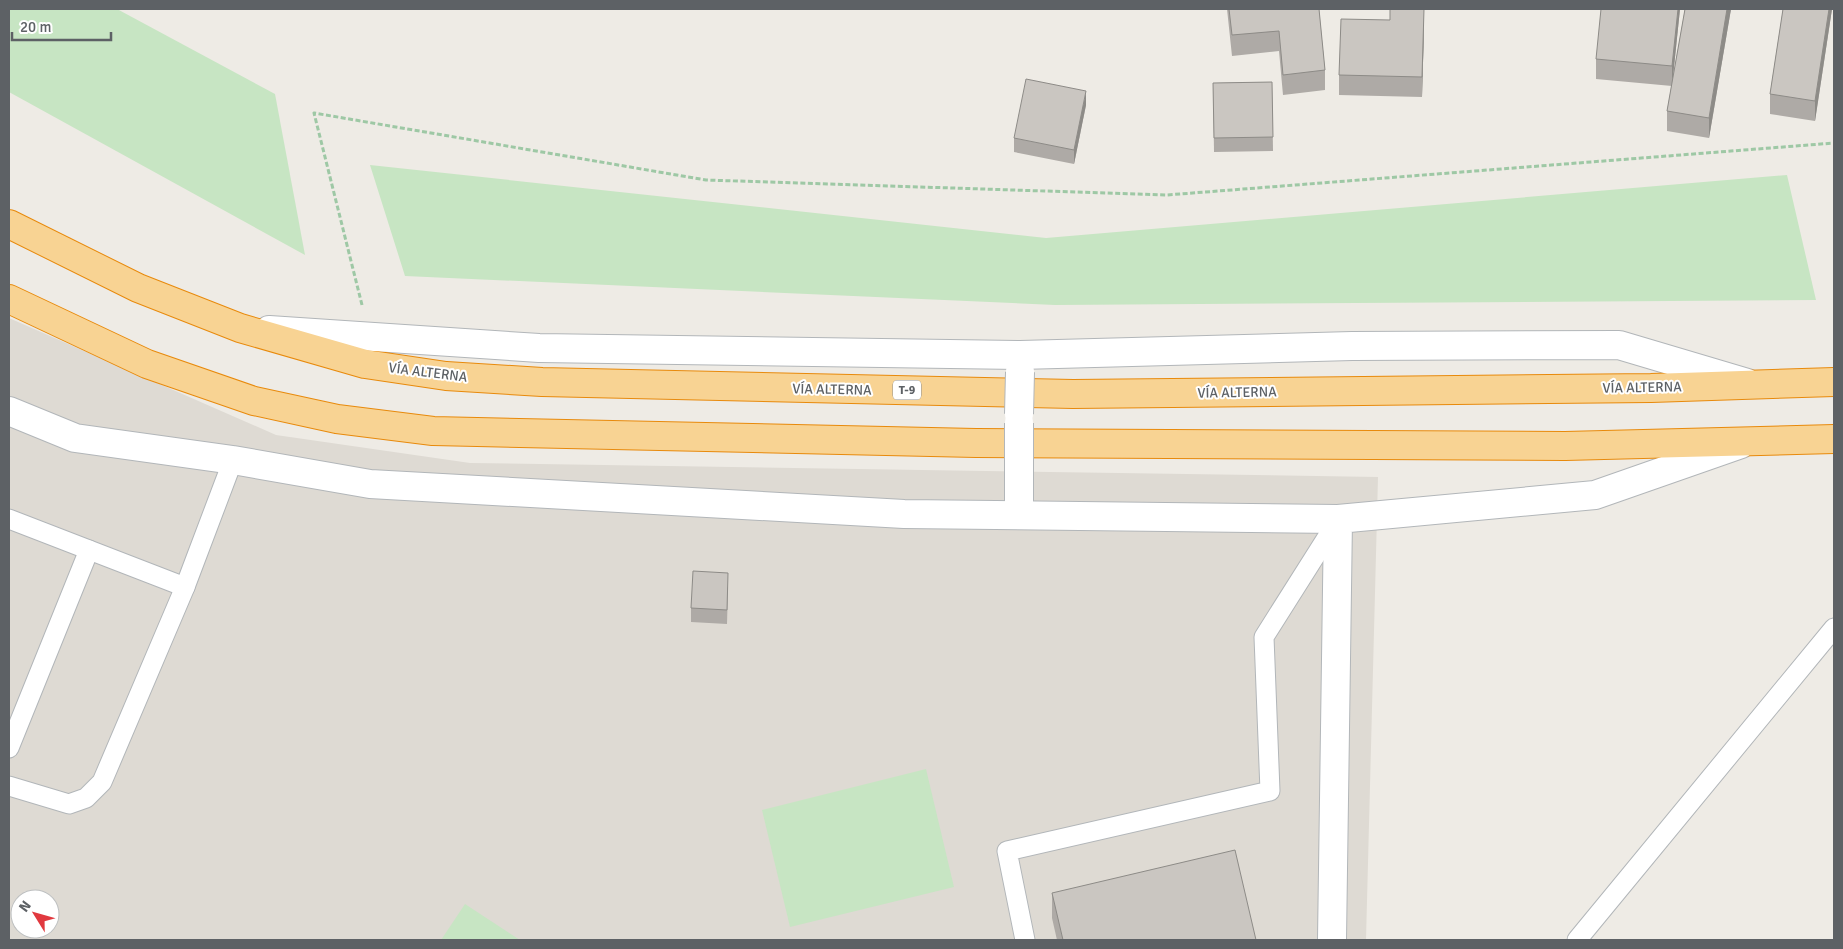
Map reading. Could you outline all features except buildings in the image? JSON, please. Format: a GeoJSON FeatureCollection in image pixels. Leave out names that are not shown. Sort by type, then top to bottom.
{"type":"FeatureCollection","features":[{"type":"Feature","properties":{"kind":"highway","name":"VÍA ALTERNA"},"geometry":{"type":"LineString","coordinates":[[9,224],[138,288],[240,328],[365,364],[446,376],[542,382],[1073,394],[1753,385],[1834,382]]}},
{"type":"Feature","properties":{"kind":"highway"},"geometry":{"type":"LineString","coordinates":[[9,299],[147,364],[254,401],[338,419],[432,431],[976,443],[1565,446],[1834,439]]}},
{"type":"Feature","properties":{"kind":"street"},"geometry":{"type":"LineString","coordinates":[[240,328],[539,348],[1020,364],[1352,346],[1619,345],[1753,385]]}},
{"type":"Feature","properties":{"kind":"street"},"geometry":{"type":"LineString","coordinates":[[1018,515],[1020,364]]}},
{"type":"Feature","properties":{"kind":"street"},"geometry":{"type":"LineString","coordinates":[[9,411],[75,438],[234,460],[370,484],[904,514],[1338,519],[1595,495],[1747,441]]}},
{"type":"Feature","properties":{"kind":"street"},"geometry":{"type":"LineString","coordinates":[[1332,940],[1338,519]]}},
{"type":"Feature","properties":{"kind":"lane"},"geometry":{"type":"LineString","coordinates":[[9,786],[68,804],[86,798],[102,782],[185,587],[234,460]]}},
{"type":"Feature","properties":{"kind":"lane"},"geometry":{"type":"LineString","coordinates":[[9,519],[185,587]]}},
{"type":"Feature","properties":{"kind":"lane"},"geometry":{"type":"LineString","coordinates":[[1025,940],[1007,851],[1270,791],[1264,637],[1338,519]]}},
{"type":"Feature","properties":{"kind":"lane"},"geometry":{"type":"LineString","coordinates":[[9,748],[89,550]]}},
{"type":"Feature","properties":{"kind":"lane"},"geometry":{"type":"LineString","coordinates":[[1577,940],[1834,628]]}},
{"type":"Feature","properties":{"kind":"path"},"geometry":{"type":"LineString","coordinates":[[370,337],[314,113],[706,180],[1167,195],[1834,144]]}},
{"type":"Feature","properties":{"kind":"shaded area"},"geometry":{"type":"Polygon","coordinates":[[[9,318],[276,435],[470,463],[1378,477],[1366,940],[9,940],[9,318]]]}},
{"type":"Feature","properties":{"kind":"green space"},"geometry":{"type":"Polygon","coordinates":[[[9,9],[117,9],[275,94],[305,255],[9,92],[9,9]]]}},
{"type":"Feature","properties":{"kind":"green space"},"geometry":{"type":"Polygon","coordinates":[[[370,165],[1046,238],[1787,175],[1816,300],[1055,305],[405,276],[370,165]]]}},
{"type":"Feature","properties":{"kind":"green space"},"geometry":{"type":"Polygon","coordinates":[[[926,769],[954,887],[790,927],[762,810],[926,769]]]}},
{"type":"Feature","properties":{"kind":"green space"},"geometry":{"type":"Polygon","coordinates":[[[465,904],[520,940],[441,940],[465,904]]]}}]}
